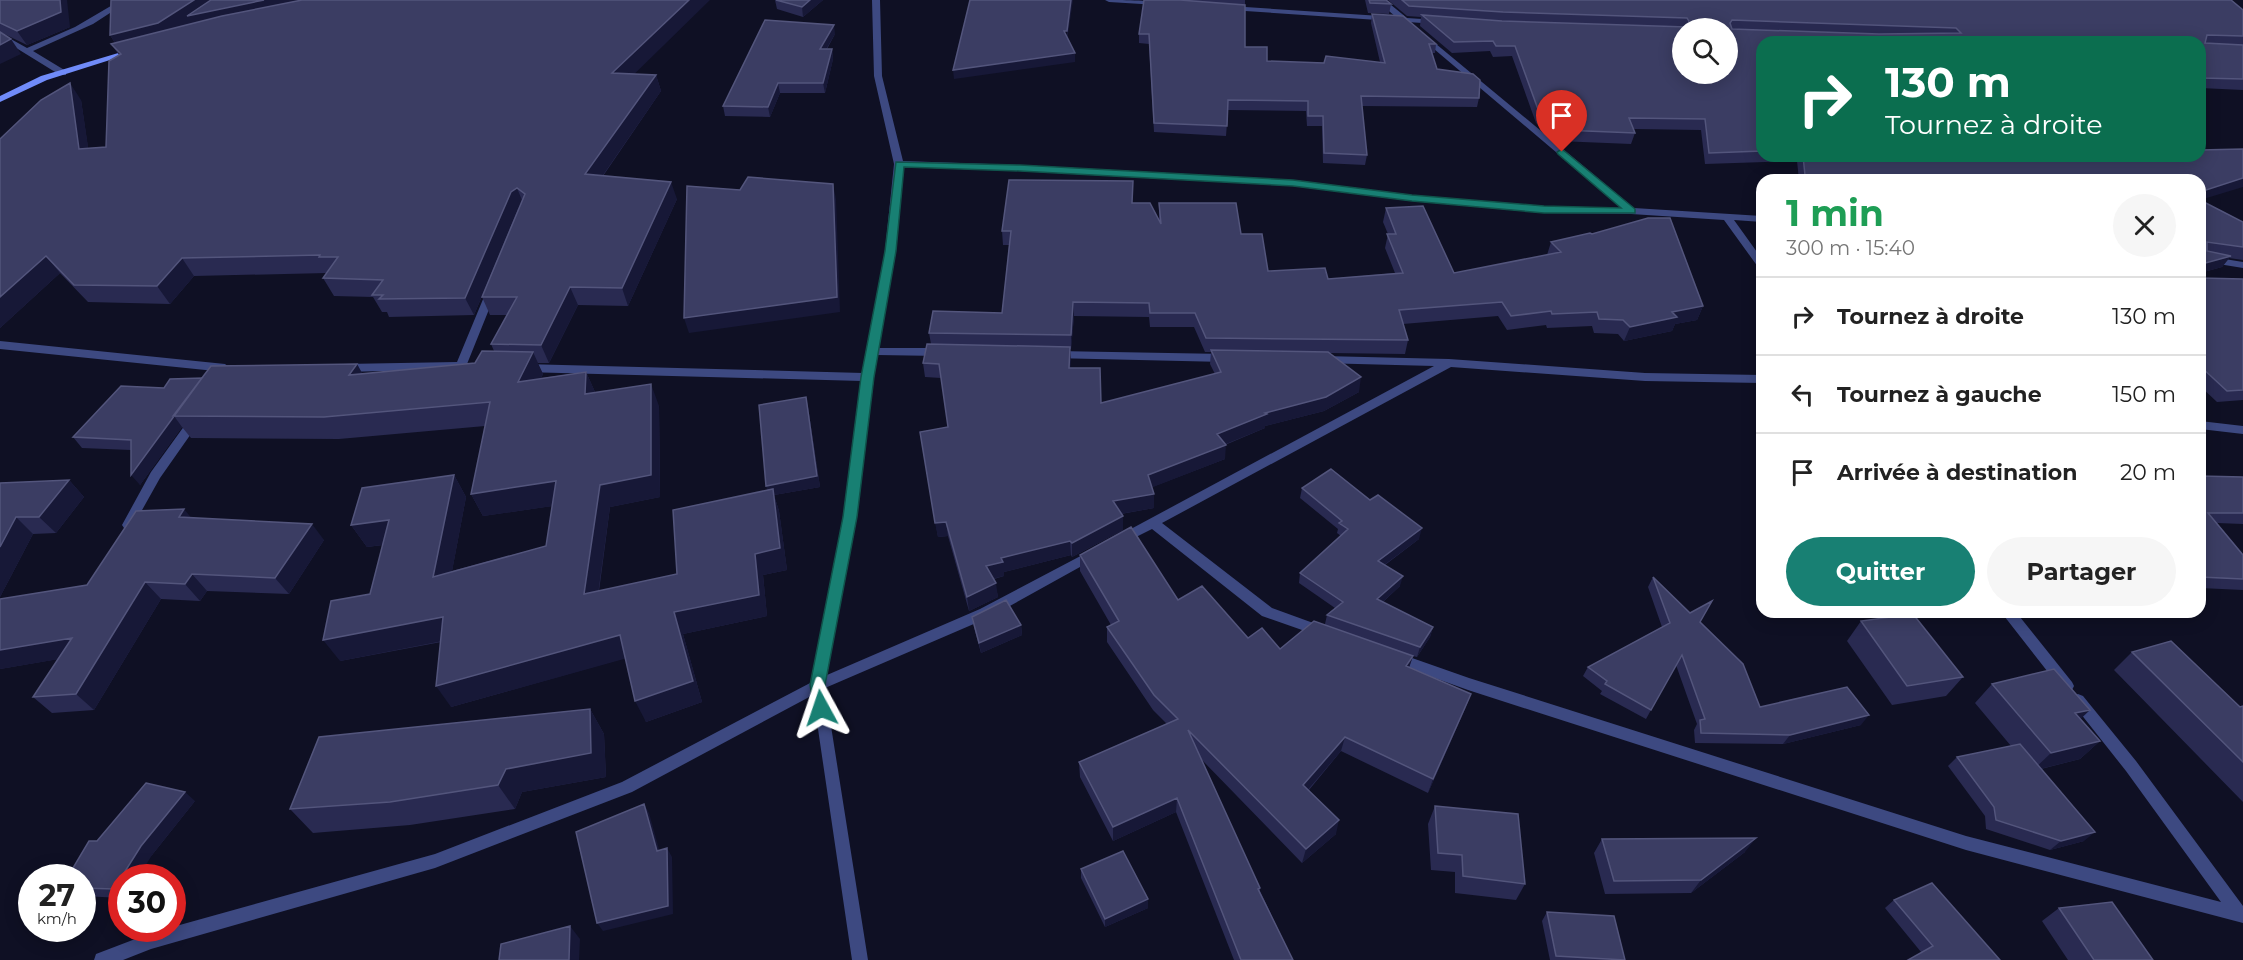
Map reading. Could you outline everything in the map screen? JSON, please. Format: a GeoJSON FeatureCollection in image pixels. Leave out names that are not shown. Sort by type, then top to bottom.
{"type":"FeatureCollection","features":[{"type":"Feature","properties":{"kind":"main road"},"geometry":{"type":"LineString","coordinates":[[0,99],[44,78],[140,50]]}},
{"type":"Feature","properties":{"kind":"street"},"geometry":{"type":"LineString","coordinates":[[26,51],[79,30],[126,0]]}},
{"type":"Feature","properties":{"kind":"street"},"geometry":{"type":"LineString","coordinates":[[860,960],[818,685],[850,517],[868,377],[891,251],[899,164],[878,76],[876,0]]}},
{"type":"Feature","properties":{"kind":"street"},"geometry":{"type":"LineString","coordinates":[[1109,0],[1168,4]]}},
{"type":"Feature","properties":{"kind":"street"},"geometry":{"type":"LineString","coordinates":[[1380,0],[1631,211]]}},
{"type":"Feature","properties":{"kind":"street"},"geometry":{"type":"LineString","coordinates":[[1215,7],[1452,24]]}},
{"type":"Feature","properties":{"kind":"street"},"geometry":{"type":"LineString","coordinates":[[0,35],[63,72]]}},
{"type":"Feature","properties":{"kind":"street"},"geometry":{"type":"LineString","coordinates":[[899,164],[1020,168],[1293,183],[1412,198],[1544,210],[1631,211],[1756,218]]}},
{"type":"Feature","properties":{"kind":"street"},"geometry":{"type":"LineString","coordinates":[[1726,216],[1756,257]]}},
{"type":"Feature","properties":{"kind":"street"},"geometry":{"type":"LineString","coordinates":[[2206,259],[2243,265]]}},
{"type":"Feature","properties":{"kind":"street"},"geometry":{"type":"LineString","coordinates":[[335,368],[467,366],[495,283]]}},
{"type":"Feature","properties":{"kind":"street"},"geometry":{"type":"LineString","coordinates":[[0,345],[232,369],[225,378]]}},
{"type":"Feature","properties":{"kind":"street"},"geometry":{"type":"LineString","coordinates":[[873,351],[955,353]]}},
{"type":"Feature","properties":{"kind":"street"},"geometry":{"type":"LineString","coordinates":[[1049,355],[1237,358]]}},
{"type":"Feature","properties":{"kind":"street"},"geometry":{"type":"LineString","coordinates":[[1308,360],[1449,363],[1645,376],[1756,379]]}},
{"type":"Feature","properties":{"kind":"street"},"geometry":{"type":"LineString","coordinates":[[102,960],[151,941],[446,857],[627,787],[818,685],[986,613],[1449,363]]}},
{"type":"Feature","properties":{"kind":"street"},"geometry":{"type":"LineString","coordinates":[[508,368],[868,377]]}},
{"type":"Feature","properties":{"kind":"street"},"geometry":{"type":"LineString","coordinates":[[122,537],[155,475],[204,408]]}},
{"type":"Feature","properties":{"kind":"street"},"geometry":{"type":"LineString","coordinates":[[2206,426],[2243,430]]}},
{"type":"Feature","properties":{"kind":"street"},"geometry":{"type":"LineString","coordinates":[[1153,523],[1267,612],[1334,636]]}},
{"type":"Feature","properties":{"kind":"street"},"geometry":{"type":"LineString","coordinates":[[2013,618],[2131,766],[2242,917]]}},
{"type":"Feature","properties":{"kind":"street"},"geometry":{"type":"LineString","coordinates":[[1379,652],[1468,684],[1966,843],[2242,917]]}},
{"type":"Feature","properties":{"kind":"building"},"geometry":{"type":"Polygon","coordinates":[[[0,0],[60,0],[61,12],[17,31],[0,23],[0,0]]]}},
{"type":"Feature","properties":{"kind":"building"},"geometry":{"type":"Polygon","coordinates":[[[111,0],[194,0],[158,23],[110,35],[111,0]]]}},
{"type":"Feature","properties":{"kind":"building"},"geometry":{"type":"Polygon","coordinates":[[[211,0],[264,0],[187,16],[211,0]]]}},
{"type":"Feature","properties":{"kind":"building"},"geometry":{"type":"Polygon","coordinates":[[[302,0],[689,0],[612,73],[656,75],[585,174],[671,182],[622,288],[570,287],[541,345],[491,344],[517,297],[482,297],[525,194],[517,188],[511,192],[465,298],[379,299],[383,295],[372,295],[383,280],[323,278],[338,257],[319,257],[320,255],[182,258],[157,286],[74,285],[46,256],[0,297],[0,139],[41,100],[70,83],[79,149],[106,147],[109,61],[121,54],[111,44],[222,16],[302,0]]]}},
{"type":"Feature","properties":{"kind":"building"},"geometry":{"type":"Polygon","coordinates":[[[776,0],[810,0],[802,7],[776,0]]]}},
{"type":"Feature","properties":{"kind":"building"},"geometry":{"type":"Polygon","coordinates":[[[970,0],[1071,0],[1067,31],[1064,31],[1075,53],[953,70],[970,0]]]}},
{"type":"Feature","properties":{"kind":"building"},"geometry":{"type":"Polygon","coordinates":[[[1144,0],[1245,5],[1245,47],[1267,47],[1267,61],[1324,63],[1326,56],[1385,63],[1372,14],[1403,16],[1436,44],[1429,44],[1437,69],[1473,74],[1480,80],[1479,98],[1361,96],[1367,155],[1324,153],[1323,116],[1308,116],[1308,101],[1228,100],[1227,126],[1154,123],[1149,34],[1139,34],[1144,0]]]}},
{"type":"Feature","properties":{"kind":"building"},"geometry":{"type":"Polygon","coordinates":[[[1369,0],[1386,0],[1391,4],[1370,3],[1369,0]]]}},
{"type":"Feature","properties":{"kind":"building"},"geometry":{"type":"Polygon","coordinates":[[[1402,0],[2231,0],[2243,10],[2243,36],[2207,35],[2206,39],[2206,36],[1756,36],[1756,151],[1709,153],[1705,119],[1629,118],[1635,133],[1561,130],[1539,112],[1515,46],[1496,46],[1493,41],[1454,42],[1422,15],[1502,21],[1672,27],[1672,84],[1738,84],[1738,29],[1879,34],[1961,33],[1956,28],[1738,20],[1738,18],[1503,12],[1409,6],[1402,0]]]}},
{"type":"Feature","properties":{"kind":"building"},"geometry":{"type":"Polygon","coordinates":[[[765,20],[834,25],[820,49],[832,49],[823,83],[778,83],[768,107],[723,106],[765,20]]]}},
{"type":"Feature","properties":{"kind":"building"},"geometry":{"type":"Polygon","coordinates":[[[0,32],[11,39],[0,45],[0,32]]]}},
{"type":"Feature","properties":{"kind":"building"},"geometry":{"type":"Polygon","coordinates":[[[2206,43],[2243,45],[2243,79],[2206,78],[2206,43]]]}},
{"type":"Feature","properties":{"kind":"building"},"geometry":{"type":"Polygon","coordinates":[[[2243,149],[2243,178],[2206,190],[2206,174],[1805,174],[1804,162],[2206,162],[2206,150],[2243,149]]]}},
{"type":"Feature","properties":{"kind":"building"},"geometry":{"type":"Polygon","coordinates":[[[748,177],[833,184],[837,297],[684,318],[687,186],[740,190],[748,177]]]}},
{"type":"Feature","properties":{"kind":"building"},"geometry":{"type":"Polygon","coordinates":[[[1009,180],[1133,181],[1132,203],[1150,203],[1161,224],[1159,203],[1236,203],[1241,234],[1262,234],[1268,271],[1325,268],[1328,279],[1403,273],[1387,234],[1396,234],[1386,208],[1423,206],[1454,273],[1561,252],[1551,242],[1592,234],[1648,218],[1670,218],[1703,306],[1672,312],[1677,317],[1630,327],[1623,320],[1599,319],[1597,312],[1552,314],[1551,311],[1511,316],[1502,302],[1399,310],[1408,340],[1206,338],[1195,313],[1150,313],[1149,303],[1073,302],[1071,335],[929,333],[933,311],[1002,313],[1011,231],[1002,231],[1009,180]]]}},
{"type":"Feature","properties":{"kind":"building"},"geometry":{"type":"Polygon","coordinates":[[[2206,203],[2243,222],[2243,247],[2207,242],[2207,251],[2231,256],[2206,263],[2206,203]]]}},
{"type":"Feature","properties":{"kind":"building"},"geometry":{"type":"Polygon","coordinates":[[[2206,278],[2243,279],[2243,390],[2227,391],[2206,372],[2206,278]]]}},
{"type":"Feature","properties":{"kind":"building"},"geometry":{"type":"Polygon","coordinates":[[[927,344],[1070,347],[1069,368],[1100,368],[1101,403],[1221,372],[1211,350],[1328,352],[1361,377],[1326,397],[1265,413],[1267,414],[1217,434],[1226,445],[1148,475],[1154,494],[1113,501],[1123,516],[1072,543],[1070,541],[1001,558],[1003,562],[986,566],[996,583],[967,597],[946,522],[935,523],[920,432],[948,427],[939,364],[923,363],[927,344]]]}},
{"type":"Feature","properties":{"kind":"building"},"geometry":{"type":"Polygon","coordinates":[[[482,351],[533,352],[518,382],[586,372],[585,394],[651,384],[651,475],[600,485],[584,594],[677,574],[673,510],[773,489],[780,548],[755,554],[759,595],[674,612],[693,681],[635,701],[620,635],[436,686],[443,617],[323,640],[331,601],[370,594],[389,520],[351,525],[362,488],[454,475],[433,577],[546,546],[556,481],[471,494],[490,402],[324,417],[173,416],[211,366],[357,364],[349,375],[475,363],[482,351]]]}},
{"type":"Feature","properties":{"kind":"building"},"geometry":{"type":"Polygon","coordinates":[[[202,378],[131,475],[131,440],[73,437],[121,386],[164,388],[170,379],[202,378]]]}},
{"type":"Feature","properties":{"kind":"building"},"geometry":{"type":"Polygon","coordinates":[[[806,397],[817,476],[766,486],[759,405],[806,397]]]}},
{"type":"Feature","properties":{"kind":"building"},"geometry":{"type":"Polygon","coordinates":[[[1331,469],[1370,500],[1378,495],[1422,528],[1378,561],[1403,576],[1377,599],[1433,627],[1420,647],[1327,615],[1343,602],[1300,573],[1348,529],[1339,523],[1342,521],[1302,488],[1331,469]]]}},
{"type":"Feature","properties":{"kind":"building"},"geometry":{"type":"Polygon","coordinates":[[[2206,476],[2243,477],[2243,513],[2208,513],[2243,555],[2243,579],[2206,577],[2206,476]]]}},
{"type":"Feature","properties":{"kind":"building"},"geometry":{"type":"Polygon","coordinates":[[[69,480],[39,517],[16,517],[0,547],[0,483],[69,480]]]}},
{"type":"Feature","properties":{"kind":"building"},"geometry":{"type":"Polygon","coordinates":[[[184,509],[179,517],[312,524],[275,578],[192,574],[185,584],[145,582],[76,694],[33,697],[72,638],[0,650],[0,599],[87,585],[136,511],[184,509]]]}},
{"type":"Feature","properties":{"kind":"building"},"geometry":{"type":"Polygon","coordinates":[[[1131,527],[1178,600],[1202,586],[1248,638],[1262,628],[1280,649],[1314,621],[1413,656],[1406,666],[1471,694],[1433,779],[1345,737],[1303,785],[1339,820],[1306,849],[1188,730],[1260,888],[1258,889],[1293,960],[1241,960],[1177,798],[1113,827],[1079,762],[1178,719],[1154,695],[1107,627],[1119,621],[1080,555],[1131,527]]]}},
{"type":"Feature","properties":{"kind":"building"},"geometry":{"type":"Polygon","coordinates":[[[1653,577],[1690,613],[1712,601],[1700,622],[1743,664],[1760,707],[1847,687],[1869,715],[1790,735],[1701,733],[1700,720],[1705,719],[1682,655],[1651,710],[1605,684],[1607,681],[1588,667],[1670,623],[1653,577]]]}},
{"type":"Feature","properties":{"kind":"building"},"geometry":{"type":"Polygon","coordinates":[[[1006,600],[1021,625],[979,643],[972,617],[1006,600]]]}},
{"type":"Feature","properties":{"kind":"building"},"geometry":{"type":"Polygon","coordinates":[[[1916,618],[1963,677],[1907,686],[1861,621],[1916,618]]]}},
{"type":"Feature","properties":{"kind":"building"},"geometry":{"type":"Polygon","coordinates":[[[2171,641],[2240,707],[2243,706],[2243,762],[2132,652],[2171,641]]]}},
{"type":"Feature","properties":{"kind":"building"},"geometry":{"type":"Polygon","coordinates":[[[2054,669],[2090,710],[2075,713],[2100,741],[2051,753],[1992,684],[2054,669]]]}},
{"type":"Feature","properties":{"kind":"building"},"geometry":{"type":"Polygon","coordinates":[[[590,709],[591,753],[506,769],[498,785],[390,802],[290,809],[319,737],[590,709]]]}},
{"type":"Feature","properties":{"kind":"building"},"geometry":{"type":"Polygon","coordinates":[[[2020,744],[2095,832],[2061,841],[1996,820],[1994,807],[1957,757],[2020,744]]]}},
{"type":"Feature","properties":{"kind":"building"},"geometry":{"type":"Polygon","coordinates":[[[146,783],[185,792],[141,846],[130,864],[108,864],[108,889],[96,888],[96,864],[75,864],[89,841],[97,841],[146,783]]]}},
{"type":"Feature","properties":{"kind":"building"},"geometry":{"type":"Polygon","coordinates":[[[644,804],[657,851],[667,848],[668,906],[597,923],[576,832],[644,804]]]}},
{"type":"Feature","properties":{"kind":"building"},"geometry":{"type":"Polygon","coordinates":[[[1435,806],[1518,814],[1525,884],[1463,876],[1462,855],[1438,853],[1435,806]]]}},
{"type":"Feature","properties":{"kind":"building"},"geometry":{"type":"Polygon","coordinates":[[[1756,838],[1701,880],[1614,881],[1602,839],[1756,838]]]}},
{"type":"Feature","properties":{"kind":"building"},"geometry":{"type":"Polygon","coordinates":[[[1123,851],[1148,899],[1105,919],[1081,869],[1123,851]]]}},
{"type":"Feature","properties":{"kind":"building"},"geometry":{"type":"Polygon","coordinates":[[[1932,883],[2000,960],[1908,960],[1933,946],[1894,900],[1932,883]]]}},
{"type":"Feature","properties":{"kind":"building"},"geometry":{"type":"Polygon","coordinates":[[[2112,902],[2153,960],[2094,960],[2059,908],[2112,902]]]}},
{"type":"Feature","properties":{"kind":"building"},"geometry":{"type":"Polygon","coordinates":[[[1547,912],[1614,916],[1625,960],[1556,956],[1547,912]]]}},
{"type":"Feature","properties":{"kind":"building"},"geometry":{"type":"Polygon","coordinates":[[[570,926],[569,960],[499,960],[501,944],[570,926]]]}},
{"type":"Feature","properties":{"kind":"route"},"geometry":{"type":"LineString","coordinates":[[821,708],[818,685],[850,517],[868,377],[891,251],[899,164],[1020,168],[1293,183],[1412,198],[1544,210],[1631,211],[1562,152]]}}]}
